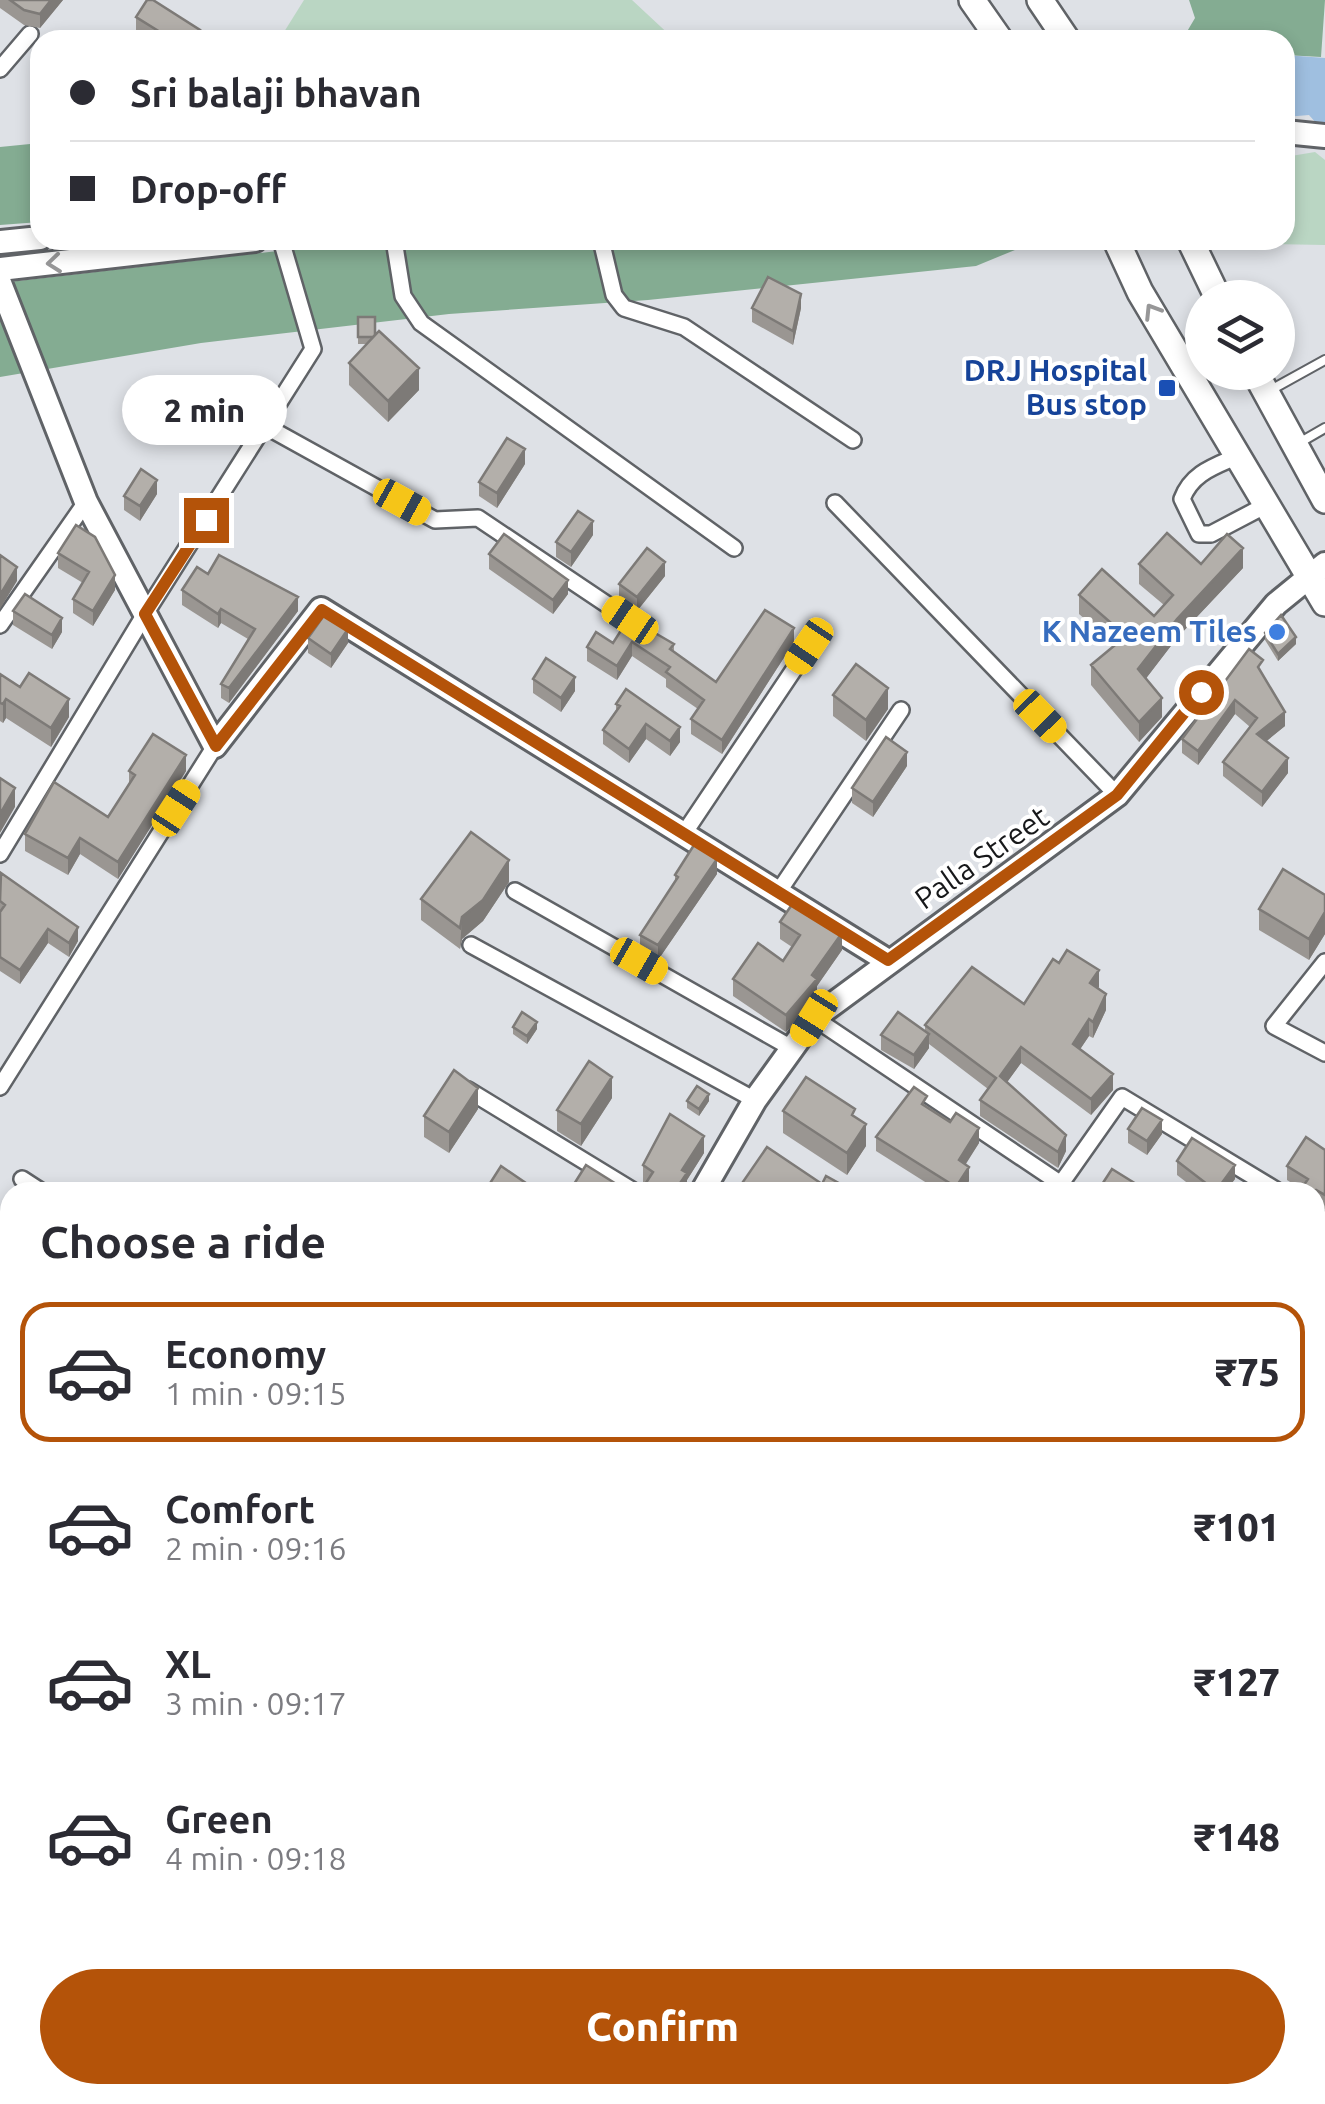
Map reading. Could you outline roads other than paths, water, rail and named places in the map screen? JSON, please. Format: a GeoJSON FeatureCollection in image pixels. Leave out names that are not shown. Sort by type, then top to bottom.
{"type":"FeatureCollection","features":[{"type":"Feature","properties":{"kind":"main road"},"geometry":{"type":"LineString","coordinates":[[972,0],[993,30]]}},
{"type":"Feature","properties":{"kind":"main road"},"geometry":{"type":"LineString","coordinates":[[1040,0],[1061,30]]}},
{"type":"Feature","properties":{"kind":"main road"},"geometry":{"type":"LineString","coordinates":[[1121,250],[1140,292],[1268,504],[1317,570],[1325,602]]}},
{"type":"Feature","properties":{"kind":"main road"},"geometry":{"type":"LineString","coordinates":[[1195,250],[1209,280]]}},
{"type":"Feature","properties":{"kind":"main road"},"geometry":{"type":"LineString","coordinates":[[1264,390],[1325,500]]}},
{"type":"Feature","properties":{"kind":"street"},"geometry":{"type":"LineString","coordinates":[[0,69],[30,34]]}},
{"type":"Feature","properties":{"kind":"street"},"geometry":{"type":"LineString","coordinates":[[1295,130],[1325,122]]}},
{"type":"Feature","properties":{"kind":"street"},"geometry":{"type":"LineString","coordinates":[[1295,132],[1325,136]]}},
{"type":"Feature","properties":{"kind":"street"},"geometry":{"type":"LineString","coordinates":[[0,242],[30,239]]}},
{"type":"Feature","properties":{"kind":"street"},"geometry":{"type":"LineString","coordinates":[[0,268],[164,250]]}},
{"type":"Feature","properties":{"kind":"street"},"geometry":{"type":"LineString","coordinates":[[0,854],[145,614],[314,349],[284,250]]}},
{"type":"Feature","properties":{"kind":"street"},"geometry":{"type":"LineString","coordinates":[[396,250],[403,296],[420,324],[734,548]]}},
{"type":"Feature","properties":{"kind":"street"},"geometry":{"type":"LineString","coordinates":[[603,250],[614,295],[624,308],[684,327],[853,440]]}},
{"type":"Feature","properties":{"kind":"street"},"geometry":{"type":"LineString","coordinates":[[0,282],[86,502],[216,746]]}},
{"type":"Feature","properties":{"kind":"street"},"geometry":{"type":"LineString","coordinates":[[267,427],[435,520],[478,518],[660,640]]}},
{"type":"Feature","properties":{"kind":"street"},"geometry":{"type":"LineString","coordinates":[[1240,455],[1196,476],[1187,486],[1182,499],[1191,522],[1199,534],[1211,534],[1268,504]]}},
{"type":"Feature","properties":{"kind":"street"},"geometry":{"type":"LineString","coordinates":[[0,626],[86,502]]}},
{"type":"Feature","properties":{"kind":"street"},"geometry":{"type":"LineString","coordinates":[[834,503],[1117,795]]}},
{"type":"Feature","properties":{"kind":"street","name":"Palla Street"},"geometry":{"type":"LineString","coordinates":[[708,1182],[755,1100],[795,1050],[814,1018],[1117,795],[1265,616],[1317,570]]}},
{"type":"Feature","properties":{"kind":"street"},"geometry":{"type":"LineString","coordinates":[[0,1086],[216,746],[322,610],[888,960]]}},
{"type":"Feature","properties":{"kind":"street"},"geometry":{"type":"LineString","coordinates":[[683,836],[809,646]]}},
{"type":"Feature","properties":{"kind":"street"},"geometry":{"type":"LineString","coordinates":[[778,891],[901,710]]}},
{"type":"Feature","properties":{"kind":"street"},"geometry":{"type":"LineString","coordinates":[[515,890],[795,1050]]}},
{"type":"Feature","properties":{"kind":"street"},"geometry":{"type":"LineString","coordinates":[[472,946],[755,1100]]}},
{"type":"Feature","properties":{"kind":"street"},"geometry":{"type":"LineString","coordinates":[[1325,962],[1274,1026],[1325,1053]]}},
{"type":"Feature","properties":{"kind":"street"},"geometry":{"type":"LineString","coordinates":[[814,1018],[1049,1182]]}},
{"type":"Feature","properties":{"kind":"street"},"geometry":{"type":"LineString","coordinates":[[468,1090],[619,1182]]}},
{"type":"Feature","properties":{"kind":"street"},"geometry":{"type":"LineString","coordinates":[[1062,1182],[1117,1099],[1133,1092],[1264,1182]]}},
{"type":"Feature","properties":{"kind":"street"},"geometry":{"type":"LineString","coordinates":[[22,1179],[27,1182]]}},
{"type":"Feature","properties":{"kind":"lane"},"geometry":{"type":"LineString","coordinates":[[1295,371],[1325,360]]}},
{"type":"Feature","properties":{"kind":"lane"},"geometry":{"type":"LineString","coordinates":[[1294,446],[1325,428]]}},
{"type":"Feature","properties":{"kind":"water"},"geometry":{"type":"Polygon","coordinates":[[[1295,56],[1325,58],[1325,133],[1309,115],[1295,116],[1295,56]]]}},
{"type":"Feature","properties":{"kind":"place","name":"DRJ Hospital Bus stop"},"geometry":{"type":"Point","coordinates":[1167,388]}},
{"type":"Feature","properties":{"kind":"place","name":"K Nazeem Tiles"},"geometry":{"type":"Point","coordinates":[1277,632]}}]}
